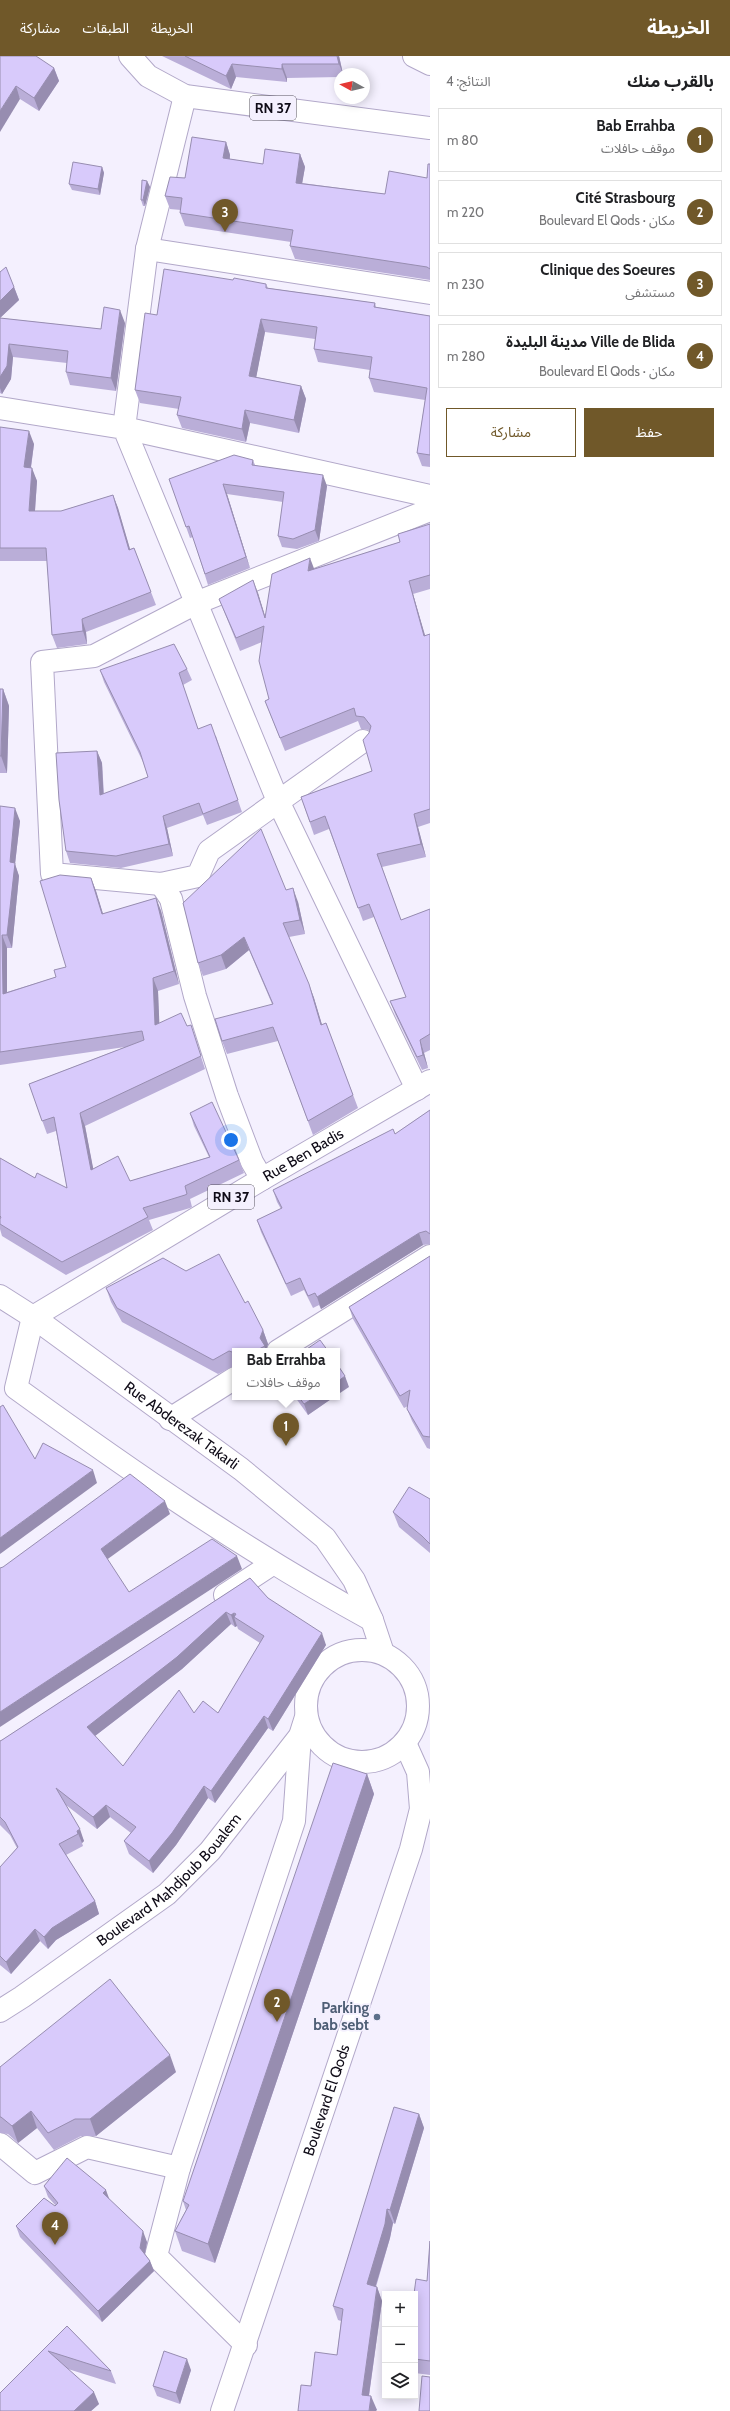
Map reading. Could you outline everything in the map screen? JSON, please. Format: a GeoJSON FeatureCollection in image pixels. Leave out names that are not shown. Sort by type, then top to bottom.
{"type":"FeatureCollection","features":[{"type":"Feature","properties":{"kind":"street","name":"RN 37"},"geometry":{"type":"LineString","coordinates":[[130,56],[148,76],[185,96],[430,128]]}},
{"type":"Feature","properties":{"kind":"street"},"geometry":{"type":"LineString","coordinates":[[414,56],[430,64]]}},
{"type":"Feature","properties":{"kind":"street"},"geometry":{"type":"LineString","coordinates":[[185,96],[147,249],[124,428],[278,801],[424,1085]]}},
{"type":"Feature","properties":{"kind":"street"},"geometry":{"type":"LineString","coordinates":[[147,249],[430,293]]}},
{"type":"Feature","properties":{"kind":"street"},"geometry":{"type":"LineString","coordinates":[[0,408],[124,428],[430,496]]}},
{"type":"Feature","properties":{"kind":"street"},"geometry":{"type":"LineString","coordinates":[[363,741],[209,851],[198,876],[161,884],[52,874],[42,662],[94,656],[196,603],[430,510]]}},
{"type":"Feature","properties":{"kind":"street"},"geometry":{"type":"LineString","coordinates":[[161,884],[171,899],[195,996],[227,1096],[252,1162],[262,1179]]}},
{"type":"Feature","properties":{"kind":"street","name":"Rue Ben Badis"},"geometry":{"type":"LineString","coordinates":[[33,1317],[262,1179],[424,1085]]}},
{"type":"Feature","properties":{"kind":"street"},"geometry":{"type":"LineString","coordinates":[[283,1348],[430,1256]]}},
{"type":"Feature","properties":{"kind":"street","name":"Rue Abderezak Takarli"},"geometry":{"type":"LineString","coordinates":[[0,1296],[33,1317],[170,1419],[241,1469],[325,1538],[354,1580],[372,1620],[382,1653]]}},
{"type":"Feature","properties":{"kind":"street","name":"Rue Abderezak Takarli"},"geometry":{"type":"LineString","coordinates":[[0,1300],[33,1317]]}},
{"type":"Feature","properties":{"kind":"street"},"geometry":{"type":"LineString","coordinates":[[33,1317],[8,1393],[133,1472],[272,1564],[372,1620]]}},
{"type":"Feature","properties":{"kind":"street"},"geometry":{"type":"LineString","coordinates":[[170,1419],[232,1380]]}},
{"type":"Feature","properties":{"kind":"street"},"geometry":{"type":"LineString","coordinates":[[114,1486],[133,1472]]}},
{"type":"Feature","properties":{"kind":"street"},"geometry":{"type":"LineString","coordinates":[[206,1607],[272,1564]]}},
{"type":"Feature","properties":{"kind":"street"},"geometry":{"type":"LineString","coordinates":[[246,2345],[156,2256],[179,2168],[294,1821],[303,1727],[308,1687],[326,1662],[353,1650],[382,1653],[398,1663],[410,1676],[417,1692],[418,1710],[414,1728],[405,1743],[385,1758],[360,1763],[336,1757],[303,1727]]}},
{"type":"Feature","properties":{"kind":"street","name":"Boulevard Mahdjoub Boualem"},"geometry":{"type":"LineString","coordinates":[[0,2011],[167,1894],[210,1851],[303,1727]]}},
{"type":"Feature","properties":{"kind":"street","name":"Boulevard El Qods"},"geometry":{"type":"LineString","coordinates":[[222,2411],[246,2345],[411,1850],[426,1811],[418,1772],[405,1743]]}},
{"type":"Feature","properties":{"kind":"street"},"geometry":{"type":"LineString","coordinates":[[0,2144],[35,2173],[87,2147],[179,2168]]}},
{"type":"Feature","properties":{"kind":"building"},"geometry":{"type":"Polygon","coordinates":[[[0,56],[36,56],[54,68],[34,98],[16,86],[0,111],[0,56]]]}},
{"type":"Feature","properties":{"kind":"building"},"geometry":{"type":"Polygon","coordinates":[[[185,56],[337,56],[339,64],[282,64],[282,69],[232,64],[226,76],[185,56]]]}},
{"type":"Feature","properties":{"kind":"building"},"geometry":{"type":"Polygon","coordinates":[[[192,137],[226,142],[223,158],[263,164],[265,149],[300,154],[296,183],[385,194],[389,171],[427,178],[428,164],[430,164],[430,269],[427,267],[290,246],[293,230],[180,213],[182,198],[165,196],[170,177],[185,178],[192,137]]]}},
{"type":"Feature","properties":{"kind":"building"},"geometry":{"type":"Polygon","coordinates":[[[73,162],[102,167],[98,189],[69,184],[73,162]]]}},
{"type":"Feature","properties":{"kind":"building"},"geometry":{"type":"Polygon","coordinates":[[[142,180],[147,181],[143,200],[141,200],[142,180]]]}},
{"type":"Feature","properties":{"kind":"building"},"geometry":{"type":"Polygon","coordinates":[[[6,267],[14,287],[0,301],[0,272],[6,267]]]}},
{"type":"Feature","properties":{"kind":"building"},"geometry":{"type":"Polygon","coordinates":[[[164,269],[233,280],[234,278],[266,284],[266,288],[375,303],[374,307],[430,316],[430,455],[417,453],[427,388],[369,378],[372,357],[314,349],[317,327],[261,319],[249,376],[301,386],[294,420],[245,410],[242,429],[177,415],[181,397],[135,390],[145,313],[157,315],[164,269]]]}},
{"type":"Feature","properties":{"kind":"building"},"geometry":{"type":"Polygon","coordinates":[[[104,307],[120,310],[111,378],[66,372],[68,351],[9,344],[7,366],[0,377],[0,318],[101,329],[104,307]]]}},
{"type":"Feature","properties":{"kind":"building"},"geometry":{"type":"Polygon","coordinates":[[[0,427],[29,431],[24,467],[32,468],[29,511],[61,511],[113,495],[129,550],[134,548],[151,592],[82,619],[83,631],[52,635],[46,548],[0,548],[0,427]]]}},
{"type":"Feature","properties":{"kind":"building"},"geometry":{"type":"Polygon","coordinates":[[[234,455],[253,460],[252,465],[323,475],[315,530],[293,539],[278,536],[284,492],[223,484],[246,557],[205,574],[189,526],[186,527],[169,479],[234,455]]]}},
{"type":"Feature","properties":{"kind":"building"},"geometry":{"type":"Polygon","coordinates":[[[430,524],[430,575],[409,581],[424,636],[430,634],[430,809],[414,814],[421,844],[377,854],[401,920],[430,909],[430,1034],[420,1040],[423,1055],[417,1057],[390,1001],[406,997],[369,904],[358,908],[325,816],[310,822],[301,797],[372,771],[363,740],[369,733],[371,726],[364,717],[356,716],[354,708],[280,738],[265,701],[269,699],[259,661],[264,626],[236,638],[219,599],[253,580],[265,618],[272,574],[310,558],[308,571],[400,542],[398,534],[430,524]]]}},
{"type":"Feature","properties":{"kind":"building"},"geometry":{"type":"Polygon","coordinates":[[[174,644],[187,669],[179,673],[198,729],[211,724],[238,800],[203,814],[199,803],[163,816],[169,844],[116,856],[66,851],[59,800],[56,753],[97,751],[100,795],[148,777],[140,752],[100,670],[174,644]]]}},
{"type":"Feature","properties":{"kind":"building"},"geometry":{"type":"Polygon","coordinates":[[[0,689],[3,689],[1,756],[0,756],[0,689]]]}},
{"type":"Feature","properties":{"kind":"building"},"geometry":{"type":"Polygon","coordinates":[[[0,806],[15,808],[10,862],[15,863],[7,935],[2,935],[3,994],[56,977],[54,970],[66,967],[40,881],[60,875],[91,878],[102,914],[156,898],[174,971],[153,978],[155,1025],[181,1013],[187,1026],[191,1025],[201,1056],[80,1113],[91,1170],[118,1156],[130,1181],[210,1157],[190,1113],[212,1102],[239,1160],[185,1186],[187,1194],[185,1195],[143,1208],[148,1217],[62,1262],[0,1224],[0,1158],[35,1178],[37,1173],[67,1188],[54,1117],[42,1121],[29,1084],[144,1040],[142,1031],[0,1052],[0,806]]]}},
{"type":"Feature","properties":{"kind":"building"},"geometry":{"type":"Polygon","coordinates":[[[261,829],[286,890],[293,888],[300,920],[283,923],[309,984],[321,1025],[326,1023],[353,1095],[308,1121],[273,1027],[222,1041],[215,1019],[273,1004],[244,937],[221,955],[198,963],[183,903],[261,829]]]}},
{"type":"Feature","properties":{"kind":"building"},"geometry":{"type":"Polygon","coordinates":[[[430,1110],[430,1234],[426,1231],[419,1233],[317,1297],[315,1293],[308,1296],[300,1278],[286,1284],[257,1220],[282,1208],[273,1190],[393,1129],[395,1134],[430,1110]]]}},
{"type":"Feature","properties":{"kind":"building"},"geometry":{"type":"Polygon","coordinates":[[[219,1254],[245,1303],[248,1301],[263,1330],[260,1338],[265,1346],[261,1348],[232,1348],[232,1352],[229,1351],[213,1360],[117,1308],[106,1288],[163,1258],[186,1271],[219,1254]]]}},
{"type":"Feature","properties":{"kind":"building"},"geometry":{"type":"Polygon","coordinates":[[[430,1256],[430,1437],[423,1436],[407,1409],[410,1390],[400,1396],[349,1307],[430,1256]]]}},
{"type":"Feature","properties":{"kind":"building"},"geometry":{"type":"Polygon","coordinates":[[[320,1340],[326,1348],[308,1348],[320,1340]]]}},
{"type":"Feature","properties":{"kind":"building"},"geometry":{"type":"Polygon","coordinates":[[[340,1368],[345,1376],[340,1380],[340,1368]]]}},
{"type":"Feature","properties":{"kind":"building"},"geometry":{"type":"Polygon","coordinates":[[[301,1400],[310,1400],[304,1404],[301,1400]]]}},
{"type":"Feature","properties":{"kind":"building"},"geometry":{"type":"Polygon","coordinates":[[[3,1405],[35,1459],[43,1443],[93,1470],[0,1538],[0,1407],[3,1405]]]}},
{"type":"Feature","properties":{"kind":"building"},"geometry":{"type":"Polygon","coordinates":[[[130,1474],[165,1501],[101,1549],[129,1592],[212,1539],[237,1556],[0,1712],[0,1568],[130,1474]]]}},
{"type":"Feature","properties":{"kind":"building"},"geometry":{"type":"Polygon","coordinates":[[[409,1487],[430,1499],[430,1544],[393,1512],[409,1487]]]}},
{"type":"Feature","properties":{"kind":"building"},"geometry":{"type":"Polygon","coordinates":[[[250,1578],[268,1598],[322,1633],[268,1719],[264,1716],[211,1791],[204,1786],[172,1833],[149,1861],[124,1841],[136,1827],[106,1805],[93,1817],[56,1788],[80,1829],[77,1831],[78,1834],[59,1844],[95,1901],[52,1928],[44,1937],[35,1929],[6,1962],[0,1956],[0,1867],[18,1847],[5,1822],[0,1817],[0,1741],[250,1578]],[[226,1612],[177,1657],[87,1727],[123,1766],[179,1690],[194,1713],[203,1701],[218,1713],[264,1636],[234,1617],[236,1614],[234,1613],[231,1615],[226,1612]]]}},
{"type":"Feature","properties":{"kind":"building"},"geometry":{"type":"Polygon","coordinates":[[[333,1763],[367,1774],[208,2244],[175,2231],[189,2205],[183,2201],[333,1763]]]}},
{"type":"Feature","properties":{"kind":"building"},"geometry":{"type":"Polygon","coordinates":[[[110,1979],[170,2055],[90,2119],[75,2119],[48,2133],[31,2111],[12,2126],[0,2117],[0,2067],[110,1979]]]}},
{"type":"Feature","properties":{"kind":"building"},"geometry":{"type":"Polygon","coordinates":[[[394,2107],[419,2114],[390,2210],[387,2209],[385,2224],[367,2284],[377,2287],[362,2395],[371,2396],[369,2411],[298,2411],[301,2385],[311,2386],[315,2352],[337,2355],[343,2309],[333,2306],[394,2107]]]}},
{"type":"Feature","properties":{"kind":"building"},"geometry":{"type":"Polygon","coordinates":[[[67,2158],[106,2190],[103,2193],[143,2231],[140,2248],[150,2261],[98,2311],[16,2226],[44,2198],[55,2206],[58,2203],[44,2186],[67,2158]]]}},
{"type":"Feature","properties":{"kind":"building"},"geometry":{"type":"Polygon","coordinates":[[[430,2241],[430,2361],[418,2359],[418,2291],[414,2291],[416,2279],[427,2281],[430,2241]]]}},
{"type":"Feature","properties":{"kind":"building"},"geometry":{"type":"Polygon","coordinates":[[[67,2326],[111,2371],[48,2351],[94,2392],[74,2411],[0,2411],[0,2393],[67,2326]]]}},
{"type":"Feature","properties":{"kind":"building"},"geometry":{"type":"Polygon","coordinates":[[[164,2351],[187,2359],[176,2393],[153,2386],[164,2351]]]}},
{"type":"Feature","properties":{"kind":"building"},"geometry":{"type":"Polygon","coordinates":[[[422,2376],[430,2377],[430,2411],[419,2411],[422,2376]]]}},
{"type":"Feature","properties":{"kind":"place","name":"Clinique des Soeures"},"geometry":{"type":"Point","coordinates":[225,232]}},
{"type":"Feature","properties":{"kind":"place","name":"Bab Errahba"},"geometry":{"type":"Point","coordinates":[286,1446]}},
{"type":"Feature","properties":{"kind":"place","name":"Parking bab sebt"},"geometry":{"type":"Point","coordinates":[377,2017]}},
{"type":"Feature","properties":{"kind":"place","name":"Cité Strasbourg"},"geometry":{"type":"Point","coordinates":[277,2022]}},
{"type":"Feature","properties":{"kind":"place","name":"Ville de Blida مدينة البليدة"},"geometry":{"type":"Point","coordinates":[55,2245]}}]}
